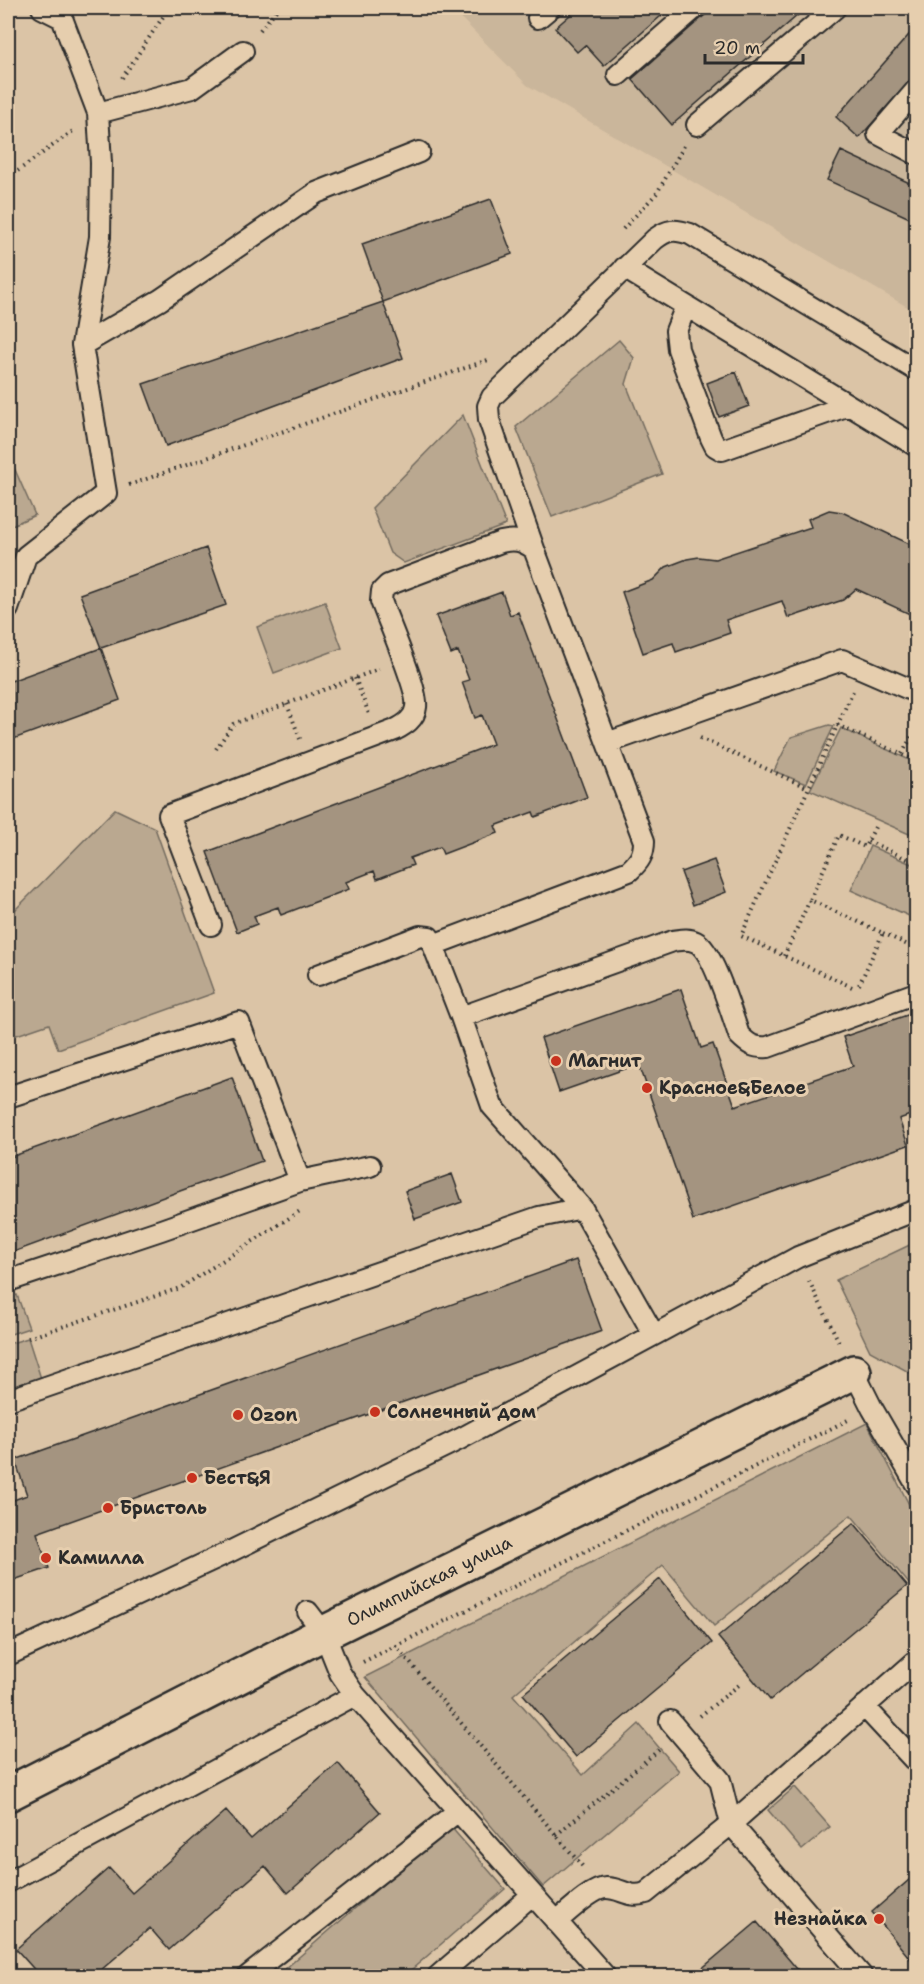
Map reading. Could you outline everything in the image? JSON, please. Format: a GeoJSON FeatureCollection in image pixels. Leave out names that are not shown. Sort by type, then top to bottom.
{"type":"FeatureCollection","features":[{"type":"Feature","properties":{"kind":"street","name":"Олимпийская улица"},"geometry":{"type":"LineString","coordinates":[[8,1794],[316,1623],[854,1372]]}},
{"type":"Feature","properties":{"kind":"lane"},"geometry":{"type":"LineString","coordinates":[[8,609],[26,556],[106,493],[82,345],[100,237],[101,163],[98,113],[62,18],[42,8]]}},
{"type":"Feature","properties":{"kind":"lane"},"geometry":{"type":"LineString","coordinates":[[618,75],[695,8]]}},
{"type":"Feature","properties":{"kind":"lane"},"geometry":{"type":"LineString","coordinates":[[697,125],[835,8]]}},
{"type":"Feature","properties":{"kind":"lane"},"geometry":{"type":"LineString","coordinates":[[98,113],[192,88],[243,51]]}},
{"type":"Feature","properties":{"kind":"lane"},"geometry":{"type":"LineString","coordinates":[[916,90],[878,134],[916,154]]}},
{"type":"Feature","properties":{"kind":"lane"},"geometry":{"type":"LineString","coordinates":[[82,345],[160,300],[316,193],[418,152]]}},
{"type":"Feature","properties":{"kind":"lane"},"geometry":{"type":"LineString","coordinates":[[433,945],[629,871],[640,861],[644,850],[644,841],[534,549],[489,420],[488,406],[497,390],[665,231],[676,229],[690,234],[916,370]]}},
{"type":"Feature","properties":{"kind":"lane"},"geometry":{"type":"LineString","coordinates":[[624,268],[916,446]]}},
{"type":"Feature","properties":{"kind":"lane"},"geometry":{"type":"LineString","coordinates":[[686,306],[676,332],[678,349],[715,446],[722,450],[849,405]]}},
{"type":"Feature","properties":{"kind":"lane"},"geometry":{"type":"LineString","coordinates":[[211,925],[170,815],[378,737],[410,722],[416,708],[414,690],[381,601],[382,591],[388,585],[514,539],[525,542],[534,549]]}},
{"type":"Feature","properties":{"kind":"lane"},"geometry":{"type":"LineString","coordinates":[[607,743],[842,660],[916,692]]}},
{"type":"Feature","properties":{"kind":"lane"},"geometry":{"type":"LineString","coordinates":[[318,975],[420,936],[429,937],[461,1017],[492,1106],[582,1208],[654,1335]]}},
{"type":"Feature","properties":{"kind":"lane"},"geometry":{"type":"LineString","coordinates":[[461,1017],[662,945],[687,939],[698,943],[709,955],[740,1035],[748,1044],[756,1047],[768,1047],[916,993]]}},
{"type":"Feature","properties":{"kind":"lane"},"geometry":{"type":"LineString","coordinates":[[8,1097],[239,1022],[300,1181]]}},
{"type":"Feature","properties":{"kind":"lane"},"geometry":{"type":"LineString","coordinates":[[8,1281],[300,1181],[370,1166]]}},
{"type":"Feature","properties":{"kind":"lane"},"geometry":{"type":"LineString","coordinates":[[8,1400],[539,1217],[582,1208]]}},
{"type":"Feature","properties":{"kind":"lane"},"geometry":{"type":"LineString","coordinates":[[8,1654],[227,1553],[460,1439],[798,1257],[916,1210]]}},
{"type":"Feature","properties":{"kind":"lane"},"geometry":{"type":"LineString","coordinates":[[854,1372],[916,1484]]}},
{"type":"Feature","properties":{"kind":"lane"},"geometry":{"type":"LineString","coordinates":[[316,1623],[340,1673],[355,1695],[605,1977]]}},
{"type":"Feature","properties":{"kind":"lane"},"geometry":{"type":"LineString","coordinates":[[556,1922],[596,1890],[607,1888],[636,1897],[646,1893],[731,1824],[916,1661]]}},
{"type":"Feature","properties":{"kind":"lane"},"geometry":{"type":"LineString","coordinates":[[8,1882],[355,1695]]}},
{"type":"Feature","properties":{"kind":"lane"},"geometry":{"type":"LineString","coordinates":[[864,1706],[916,1762]]}},
{"type":"Feature","properties":{"kind":"lane"},"geometry":{"type":"LineString","coordinates":[[675,1727],[720,1780],[731,1824],[862,1977]]}},
{"type":"Feature","properties":{"kind":"lane"},"geometry":{"type":"LineString","coordinates":[[248,1977],[458,1811]]}},
{"type":"Feature","properties":{"kind":"lane"},"geometry":{"type":"LineString","coordinates":[[438,1977],[532,1895]]}},
{"type":"Feature","properties":{"kind":"path"},"geometry":{"type":"LineString","coordinates":[[8,178],[98,113],[169,8]]}},
{"type":"Feature","properties":{"kind":"path"},"geometry":{"type":"LineString","coordinates":[[618,235],[657,193],[697,125]]}},
{"type":"Feature","properties":{"kind":"path"},"geometry":{"type":"LineString","coordinates":[[106,493],[497,357]]}},
{"type":"Feature","properties":{"kind":"path"},"geometry":{"type":"LineString","coordinates":[[216,749],[233,724],[403,660]]}},
{"type":"Feature","properties":{"kind":"path"},"geometry":{"type":"LineString","coordinates":[[863,669],[741,936],[857,989],[883,933]]}},
{"type":"Feature","properties":{"kind":"path"},"geometry":{"type":"LineString","coordinates":[[355,678],[378,737]]}},
{"type":"Feature","properties":{"kind":"path"},"geometry":{"type":"LineString","coordinates":[[287,704],[309,763]]}},
{"type":"Feature","properties":{"kind":"path"},"geometry":{"type":"LineString","coordinates":[[667,723],[808,788]]}},
{"type":"Feature","properties":{"kind":"path"},"geometry":{"type":"LineString","coordinates":[[837,725],[916,761]]}},
{"type":"Feature","properties":{"kind":"path"},"geometry":{"type":"LineString","coordinates":[[902,754],[916,728]]}},
{"type":"Feature","properties":{"kind":"path"},"geometry":{"type":"LineString","coordinates":[[784,956],[839,835],[865,847],[876,825]]}},
{"type":"Feature","properties":{"kind":"path"},"geometry":{"type":"LineString","coordinates":[[868,841],[916,863]]}},
{"type":"Feature","properties":{"kind":"path"},"geometry":{"type":"LineString","coordinates":[[810,900],[916,949]]}},
{"type":"Feature","properties":{"kind":"path"},"geometry":{"type":"LineString","coordinates":[[28,1338],[180,1288],[300,1211]]}},
{"type":"Feature","properties":{"kind":"path"},"geometry":{"type":"LineString","coordinates":[[798,1257],[854,1372]]}},
{"type":"Feature","properties":{"kind":"path"},"geometry":{"type":"LineString","coordinates":[[340,1673],[872,1408]]}},
{"type":"Feature","properties":{"kind":"path"},"geometry":{"type":"LineString","coordinates":[[395,1646],[585,1869]]}},
{"type":"Feature","properties":{"kind":"path"},"geometry":{"type":"LineString","coordinates":[[556,1834],[675,1727],[739,1685]]}},
{"type":"Feature","properties":{"kind":"shaded area"},"geometry":{"type":"Polygon","coordinates":[[[451,8],[916,8],[916,312],[527,85],[451,8]]]}},
{"type":"Feature","properties":{"kind":"shaded area"},"geometry":{"type":"Polygon","coordinates":[[[619,340],[634,358],[626,384],[662,474],[552,517],[516,427],[619,340]]]}},
{"type":"Feature","properties":{"kind":"shaded area"},"geometry":{"type":"Polygon","coordinates":[[[463,415],[506,525],[404,563],[390,553],[372,508],[463,415]]]}},
{"type":"Feature","properties":{"kind":"shaded area"},"geometry":{"type":"Polygon","coordinates":[[[8,454],[35,515],[8,527],[8,454]]]}},
{"type":"Feature","properties":{"kind":"shaded area"},"geometry":{"type":"Polygon","coordinates":[[[325,602],[342,648],[274,673],[257,627],[325,602]]]}},
{"type":"Feature","properties":{"kind":"shaded area"},"geometry":{"type":"Polygon","coordinates":[[[829,725],[834,726],[806,784],[774,771],[791,737],[829,725]]]}},
{"type":"Feature","properties":{"kind":"shaded area"},"geometry":{"type":"Polygon","coordinates":[[[841,728],[916,763],[916,837],[810,790],[841,728]]]}},
{"type":"Feature","properties":{"kind":"shaded area"},"geometry":{"type":"Polygon","coordinates":[[[115,809],[155,828],[214,993],[58,1049],[49,1024],[8,1038],[8,917],[115,809]]]}},
{"type":"Feature","properties":{"kind":"shaded area"},"geometry":{"type":"Polygon","coordinates":[[[870,846],[916,866],[916,919],[851,890],[870,846]]]}},
{"type":"Feature","properties":{"kind":"shaded area"},"geometry":{"type":"Polygon","coordinates":[[[916,1242],[916,1376],[870,1351],[836,1280],[916,1242]]]}},
{"type":"Feature","properties":{"kind":"shaded area"},"geometry":{"type":"Polygon","coordinates":[[[17,1295],[29,1328],[8,1335],[8,1298],[17,1295]]]}},
{"type":"Feature","properties":{"kind":"shaded area"},"geometry":{"type":"Polygon","coordinates":[[[28,1338],[44,1388],[8,1400],[8,1344],[28,1338]]]}},
{"type":"Feature","properties":{"kind":"shaded area"},"geometry":{"type":"Polygon","coordinates":[[[867,1423],[916,1518],[916,1592],[851,1515],[714,1626],[663,1565],[513,1695],[583,1775],[639,1724],[679,1771],[543,1887],[365,1677],[867,1423]]]}},
{"type":"Feature","properties":{"kind":"shaded area"},"geometry":{"type":"Polygon","coordinates":[[[795,1787],[830,1827],[802,1850],[768,1810],[795,1787]]]}},
{"type":"Feature","properties":{"kind":"shaded area"},"geometry":{"type":"Polygon","coordinates":[[[450,1826],[505,1889],[404,1976],[277,1976],[450,1826]]]}},
{"type":"Feature","properties":{"kind":"building"},"geometry":{"type":"Polygon","coordinates":[[[578,8],[670,8],[604,66],[585,45],[577,52],[555,28],[578,8]]]}},
{"type":"Feature","properties":{"kind":"building"},"geometry":{"type":"Polygon","coordinates":[[[713,8],[806,8],[672,125],[632,79],[713,8]]]}},
{"type":"Feature","properties":{"kind":"building"},"geometry":{"type":"Polygon","coordinates":[[[916,27],[916,74],[859,138],[836,117],[916,27]]]}},
{"type":"Feature","properties":{"kind":"building"},"geometry":{"type":"Polygon","coordinates":[[[841,151],[916,186],[916,221],[827,180],[841,151]]]}},
{"type":"Feature","properties":{"kind":"building"},"geometry":{"type":"Polygon","coordinates":[[[491,199],[512,254],[383,302],[362,244],[491,199]]]}},
{"type":"Feature","properties":{"kind":"building"},"geometry":{"type":"Polygon","coordinates":[[[383,302],[403,358],[166,446],[143,384],[383,302]]]}},
{"type":"Feature","properties":{"kind":"building"},"geometry":{"type":"Polygon","coordinates":[[[736,372],[749,406],[719,417],[707,383],[736,372]]]}},
{"type":"Feature","properties":{"kind":"building"},"geometry":{"type":"Polygon","coordinates":[[[829,510],[842,512],[916,547],[916,620],[910,614],[856,589],[843,600],[788,618],[782,601],[726,620],[730,633],[676,652],[673,643],[643,653],[622,592],[653,580],[666,567],[687,559],[699,557],[715,559],[811,527],[808,519],[829,510]]]}},
{"type":"Feature","properties":{"kind":"building"},"geometry":{"type":"Polygon","coordinates":[[[206,548],[226,605],[101,648],[80,594],[206,548]]]}},
{"type":"Feature","properties":{"kind":"building"},"geometry":{"type":"Polygon","coordinates":[[[502,592],[510,615],[518,612],[587,797],[535,817],[533,812],[495,826],[498,833],[443,854],[440,847],[410,858],[413,865],[377,879],[374,871],[346,882],[349,889],[281,915],[278,907],[254,916],[257,924],[237,932],[207,852],[493,744],[482,715],[475,718],[462,682],[469,680],[458,651],[451,654],[436,616],[502,592]]]}},
{"type":"Feature","properties":{"kind":"building"},"geometry":{"type":"Polygon","coordinates":[[[101,648],[120,700],[8,741],[8,682],[101,648]]]}},
{"type":"Feature","properties":{"kind":"building"},"geometry":{"type":"Polygon","coordinates":[[[714,860],[726,892],[693,905],[681,872],[714,860]]]}},
{"type":"Feature","properties":{"kind":"building"},"geometry":{"type":"Polygon","coordinates":[[[681,989],[701,1048],[713,1044],[735,1106],[853,1066],[843,1037],[916,1012],[916,1113],[899,1119],[908,1145],[693,1220],[639,1064],[559,1092],[541,1038],[681,989]]]}},
{"type":"Feature","properties":{"kind":"building"},"geometry":{"type":"Polygon","coordinates":[[[232,1077],[262,1161],[8,1254],[8,1158],[232,1077]]]}},
{"type":"Feature","properties":{"kind":"building"},"geometry":{"type":"Polygon","coordinates":[[[452,1174],[462,1202],[415,1219],[405,1191],[452,1174]]]}},
{"type":"Feature","properties":{"kind":"building"},"geometry":{"type":"Polygon","coordinates":[[[576,1260],[602,1331],[37,1533],[49,1568],[8,1582],[8,1502],[27,1495],[15,1460],[576,1260]]]}},
{"type":"Feature","properties":{"kind":"building"},"geometry":{"type":"Polygon","coordinates":[[[854,1523],[907,1586],[770,1700],[718,1637],[854,1523]]]}},
{"type":"Feature","properties":{"kind":"building"},"geometry":{"type":"Polygon","coordinates":[[[660,1579],[712,1643],[576,1757],[523,1694],[660,1579]]]}},
{"type":"Feature","properties":{"kind":"building"},"geometry":{"type":"Polygon","coordinates":[[[338,1763],[380,1812],[288,1893],[265,1866],[169,1950],[150,1928],[94,1976],[40,1976],[16,1949],[109,1868],[132,1893],[226,1811],[251,1839],[338,1763]]]}},
{"type":"Feature","properties":{"kind":"building"},"geometry":{"type":"Polygon","coordinates":[[[916,1874],[916,1966],[872,1912],[916,1874]]]}},
{"type":"Feature","properties":{"kind":"building"},"geometry":{"type":"Polygon","coordinates":[[[757,1922],[803,1976],[693,1976],[757,1922]]]}},
{"type":"Feature","properties":{"kind":"place","name":"Магнит"},"geometry":{"type":"Point","coordinates":[556,1061]}},
{"type":"Feature","properties":{"kind":"place","name":"Красное&Белое"},"geometry":{"type":"Point","coordinates":[647,1088]}},
{"type":"Feature","properties":{"kind":"place","name":"Солнечный дом"},"geometry":{"type":"Point","coordinates":[375,1412]}},
{"type":"Feature","properties":{"kind":"place","name":"Ozon"},"geometry":{"type":"Point","coordinates":[238,1415]}},
{"type":"Feature","properties":{"kind":"place","name":"Бест&Я"},"geometry":{"type":"Point","coordinates":[192,1478]}},
{"type":"Feature","properties":{"kind":"place","name":"Бристоль"},"geometry":{"type":"Point","coordinates":[108,1508]}},
{"type":"Feature","properties":{"kind":"place","name":"Камилла"},"geometry":{"type":"Point","coordinates":[46,1558]}},
{"type":"Feature","properties":{"kind":"place","name":"Незнайка"},"geometry":{"type":"Point","coordinates":[879,1919]}}]}
